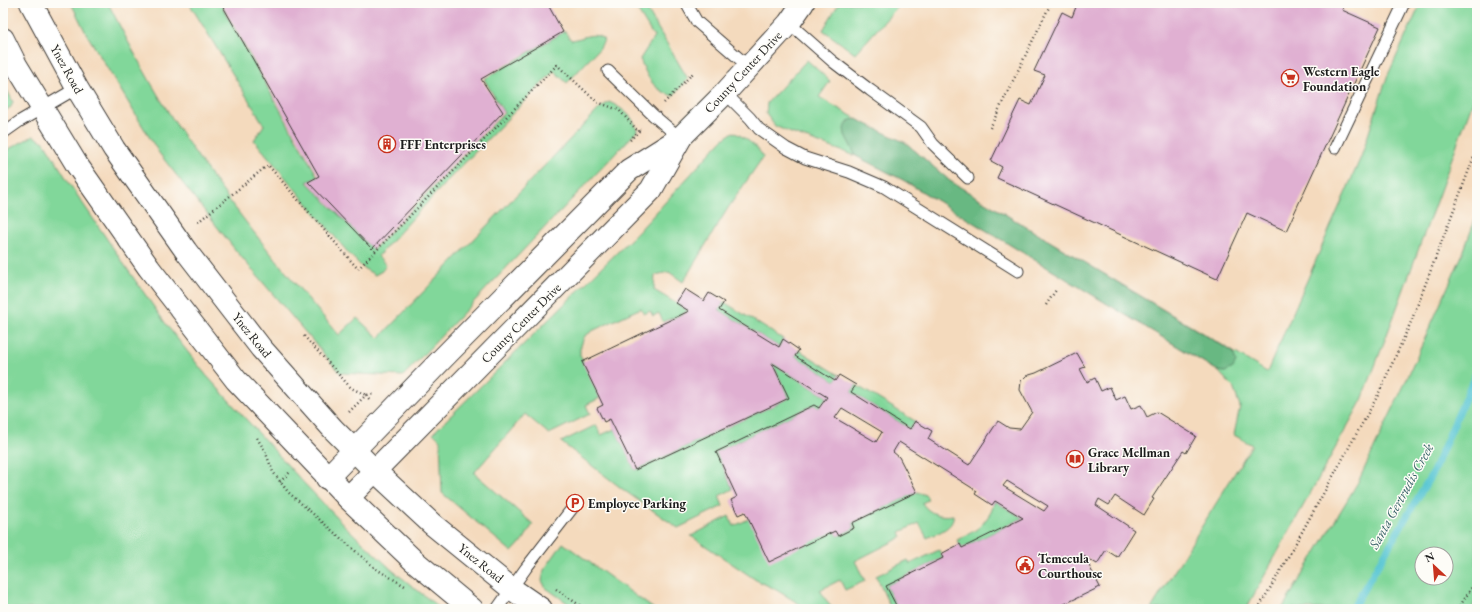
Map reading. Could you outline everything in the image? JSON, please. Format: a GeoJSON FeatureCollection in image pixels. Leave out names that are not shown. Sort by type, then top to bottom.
{"type":"FeatureCollection","features":[{"type":"Feature","properties":{"kind":"main road","name":"Ynez Road"},"geometry":{"type":"LineString","coordinates":[[31,3],[77,88],[114,149],[186,251],[261,348],[333,429],[375,471],[432,524],[512,589],[541,609]]}},
{"type":"Feature","properties":{"kind":"main road","name":"County Center Drive"},"geometry":{"type":"LineString","coordinates":[[328,478],[445,356],[629,170],[680,138],[725,93],[789,23],[803,3]]}},
{"type":"Feature","properties":{"kind":"main road"},"geometry":{"type":"LineString","coordinates":[[3,39],[16,65],[77,165],[149,268],[226,368],[348,498],[413,560],[472,609]]}},
{"type":"Feature","properties":{"kind":"main road","name":"County Center Drive"},"geometry":{"type":"LineString","coordinates":[[348,498],[651,190],[680,138]]}},
{"type":"Feature","properties":{"kind":"lane"},"geometry":{"type":"LineString","coordinates":[[686,3],[698,22],[749,67]]}},
{"type":"Feature","properties":{"kind":"lane"},"geometry":{"type":"LineString","coordinates":[[1335,148],[1404,3]]}},
{"type":"Feature","properties":{"kind":"lane"},"geometry":{"type":"LineString","coordinates":[[789,23],[832,61],[920,127],[933,144],[968,178]]}},
{"type":"Feature","properties":{"kind":"lane"},"geometry":{"type":"LineString","coordinates":[[608,71],[653,115],[680,138]]}},
{"type":"Feature","properties":{"kind":"lane"},"geometry":{"type":"LineString","coordinates":[[3,133],[77,88]]}},
{"type":"Feature","properties":{"kind":"lane"},"geometry":{"type":"LineString","coordinates":[[725,93],[759,129],[786,148],[805,158],[849,172],[884,187],[1018,271]]}},
{"type":"Feature","properties":{"kind":"lane"},"geometry":{"type":"LineString","coordinates":[[497,609],[526,568],[574,506]]}},
{"type":"Feature","properties":{"kind":"path"},"geometry":{"type":"LineString","coordinates":[[990,128],[1051,3]]}},
{"type":"Feature","properties":{"kind":"path"},"geometry":{"type":"LineString","coordinates":[[198,222],[268,165],[358,269],[557,65],[597,102],[619,110],[636,129],[640,130]]}},
{"type":"Feature","properties":{"kind":"path"},"geometry":{"type":"LineString","coordinates":[[629,142],[694,72]]}},
{"type":"Feature","properties":{"kind":"path"},"geometry":{"type":"LineString","coordinates":[[1258,609],[1291,553],[1377,397],[1411,322],[1477,149]]}},
{"type":"Feature","properties":{"kind":"path"},"geometry":{"type":"LineString","coordinates":[[1046,305],[1056,290]]}},
{"type":"Feature","properties":{"kind":"path"},"geometry":{"type":"LineString","coordinates":[[304,336],[351,388],[366,395],[378,394]]}},
{"type":"Feature","properties":{"kind":"path"},"geometry":{"type":"LineString","coordinates":[[256,436],[265,451],[273,472],[288,492],[376,569],[407,587]]}},
{"type":"Feature","properties":{"kind":"path"},"geometry":{"type":"LineString","coordinates":[[1458,609],[1477,579]]}},
{"type":"Feature","properties":{"kind":"path"},"geometry":{"type":"LineString","coordinates":[[555,588],[585,609]]}},
{"type":"Feature","properties":{"kind":"green space"},"geometry":{"type":"Polygon","coordinates":[[[71,3],[108,3],[150,82],[198,157],[266,248],[339,335],[357,318],[379,338],[600,108],[609,102],[618,107],[631,117],[637,131],[403,376],[340,373],[237,252],[159,153],[86,33],[71,3]]]}},
{"type":"Feature","properties":{"kind":"green space"},"geometry":{"type":"Polygon","coordinates":[[[189,3],[220,3],[318,177],[307,182],[373,250],[504,113],[484,79],[565,31],[571,40],[592,35],[600,37],[604,40],[600,48],[567,83],[554,71],[447,181],[378,256],[386,265],[382,271],[375,275],[363,268],[350,255],[254,140],[264,125],[189,3]]]}},
{"type":"Feature","properties":{"kind":"green space"},"geometry":{"type":"Polygon","coordinates":[[[633,3],[643,3],[688,79],[673,96],[655,86],[648,77],[643,66],[640,59],[654,37],[633,3]]]}},
{"type":"Feature","properties":{"kind":"green space"},"geometry":{"type":"Polygon","coordinates":[[[839,3],[901,3],[855,54],[823,30],[839,3]]]}},
{"type":"Feature","properties":{"kind":"green space"},"geometry":{"type":"Polygon","coordinates":[[[1421,3],[1477,3],[1477,90],[1362,400],[1246,609],[1151,609],[1252,445],[1234,435],[1240,406],[1233,387],[1218,371],[903,180],[856,156],[775,126],[766,114],[767,103],[807,60],[830,81],[819,97],[867,125],[906,143],[950,181],[1267,372],[1361,157],[1387,77],[1421,3]]]}},
{"type":"Feature","properties":{"kind":"green space"},"geometry":{"type":"Polygon","coordinates":[[[3,82],[13,102],[11,107],[3,112],[3,82]]]}},
{"type":"Feature","properties":{"kind":"green space"},"geometry":{"type":"Polygon","coordinates":[[[856,119],[906,143],[950,181],[1233,352],[1236,362],[1233,368],[1225,372],[1218,371],[903,180],[856,156],[845,135],[844,128],[850,120],[856,119]]]}},
{"type":"Feature","properties":{"kind":"green space"},"geometry":{"type":"Polygon","coordinates":[[[733,132],[750,142],[758,149],[763,157],[728,208],[683,282],[669,272],[655,275],[654,290],[689,311],[663,322],[659,313],[653,316],[650,311],[644,314],[641,308],[592,331],[584,337],[580,349],[580,355],[600,398],[586,405],[590,414],[549,434],[525,414],[474,473],[533,524],[524,539],[512,552],[442,493],[440,440],[433,433],[639,231],[722,140],[733,132]]]}},
{"type":"Feature","properties":{"kind":"green space"},"geometry":{"type":"Polygon","coordinates":[[[33,136],[44,142],[73,189],[128,270],[168,327],[206,375],[345,526],[392,570],[441,609],[3,609],[3,152],[33,136]]]}},
{"type":"Feature","properties":{"kind":"green space"},"geometry":{"type":"Polygon","coordinates":[[[1477,214],[1477,597],[1472,609],[1282,609],[1358,482],[1400,394],[1463,253],[1477,214]]]}},
{"type":"Feature","properties":{"kind":"green space"},"geometry":{"type":"Polygon","coordinates":[[[724,302],[783,339],[779,347],[719,310],[724,302]]]}},
{"type":"Feature","properties":{"kind":"green space"},"geometry":{"type":"Polygon","coordinates":[[[799,350],[839,375],[835,381],[795,356],[799,350]]]}},
{"type":"Feature","properties":{"kind":"green space"},"geometry":{"type":"Polygon","coordinates":[[[772,363],[827,397],[819,408],[814,405],[716,452],[733,489],[719,496],[723,506],[678,528],[625,491],[561,442],[596,425],[601,435],[615,429],[635,470],[789,398],[772,363]]]}},
{"type":"Feature","properties":{"kind":"green space"},"geometry":{"type":"Polygon","coordinates":[[[856,385],[915,421],[910,429],[851,392],[856,385]]]}},
{"type":"Feature","properties":{"kind":"green space"},"geometry":{"type":"Polygon","coordinates":[[[917,492],[926,495],[928,500],[922,503],[928,510],[944,516],[953,515],[953,520],[951,523],[944,530],[927,538],[919,523],[900,532],[902,537],[855,561],[865,581],[845,590],[840,580],[820,590],[833,609],[808,609],[773,588],[756,580],[691,536],[729,516],[734,526],[749,519],[835,531],[838,536],[854,528],[852,523],[917,492]]]}},
{"type":"Feature","properties":{"kind":"green space"},"geometry":{"type":"Polygon","coordinates":[[[995,501],[1023,518],[962,548],[957,540],[980,526],[991,512],[995,501]]]}},
{"type":"Feature","properties":{"kind":"green space"},"geometry":{"type":"Polygon","coordinates":[[[563,543],[654,609],[576,609],[546,588],[542,581],[544,570],[563,543]]]}},
{"type":"Feature","properties":{"kind":"green space"},"geometry":{"type":"Polygon","coordinates":[[[939,550],[943,558],[886,586],[898,609],[891,609],[876,576],[908,560],[910,564],[939,550]]]}},
{"type":"Feature","properties":{"kind":"building","name":"FFF Enterprises"},"geometry":{"type":"Polygon","coordinates":[[[221,3],[547,3],[563,32],[481,79],[503,112],[372,249],[308,182],[319,176],[221,3]]]}},
{"type":"Feature","properties":{"kind":"building"},"geometry":{"type":"Polygon","coordinates":[[[1066,3],[1345,3],[1342,10],[1380,27],[1286,231],[1247,213],[1217,279],[997,178],[1002,167],[991,161],[1020,100],[1031,105],[1045,75],[1034,71],[1062,12],[1072,17],[1076,7],[1066,3]]]}},
{"type":"Feature","properties":{"kind":"building"},"geometry":{"type":"Polygon","coordinates":[[[685,289],[704,301],[709,293],[724,302],[719,310],[779,347],[783,339],[799,350],[795,356],[835,381],[839,375],[856,385],[851,392],[910,429],[915,421],[932,431],[928,439],[969,465],[998,421],[1009,428],[1020,429],[1032,412],[1020,390],[1021,381],[1026,376],[1036,373],[1077,353],[1085,367],[1080,369],[1087,382],[1095,378],[1101,391],[1110,387],[1116,400],[1125,396],[1131,409],[1141,405],[1147,417],[1157,412],[1196,436],[1186,453],[1183,451],[1152,498],[1154,499],[1144,515],[1115,496],[1109,505],[1099,499],[1096,505],[1134,530],[1117,557],[1106,550],[1097,564],[1084,556],[1100,587],[1054,609],[898,609],[886,586],[943,558],[941,554],[960,544],[962,548],[1023,518],[995,501],[992,505],[975,494],[977,491],[899,442],[893,452],[899,457],[917,492],[852,523],[854,528],[838,536],[835,531],[769,562],[745,512],[738,515],[731,500],[737,497],[716,452],[814,405],[819,408],[827,397],[772,363],[789,398],[635,470],[610,419],[604,422],[597,408],[603,405],[582,362],[689,311],[676,303],[685,289]],[[842,408],[835,418],[876,442],[882,432],[842,408]],[[1007,481],[1003,486],[1044,511],[1048,506],[1007,481]]]}},
{"type":"Feature","properties":{"kind":"waterway","name":"Santa Gertrudis Creek"},"geometry":{"type":"LineString","coordinates":[[1352,609],[1433,472],[1477,371]]}},
{"type":"Feature","properties":{"kind":"place","name":"Western Eagle Foundation"},"geometry":{"type":"Point","coordinates":[1290,78]}},
{"type":"Feature","properties":{"kind":"place","name":"FFF Enterprises"},"geometry":{"type":"Point","coordinates":[387,144]}},
{"type":"Feature","properties":{"kind":"place","name":"Grace Mellman Library"},"geometry":{"type":"Point","coordinates":[1075,459]}},
{"type":"Feature","properties":{"kind":"place","name":"Employee Parking"},"geometry":{"type":"Point","coordinates":[575,503]}},
{"type":"Feature","properties":{"kind":"place","name":"Temecula Courthouse"},"geometry":{"type":"Point","coordinates":[1025,565]}}]}
